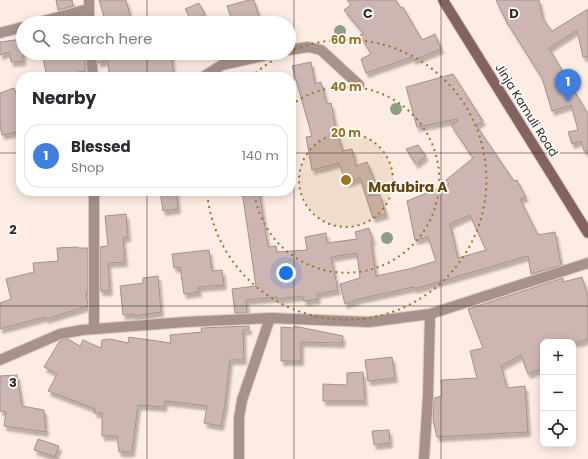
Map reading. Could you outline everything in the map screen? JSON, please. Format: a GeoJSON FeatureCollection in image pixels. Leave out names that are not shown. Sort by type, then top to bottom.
{"type":"FeatureCollection","features":[{"type":"Feature","properties":{"kind":"main road","name":"Jinja Kamuli Road"},"geometry":{"type":"LineString","coordinates":[[443,0],[588,234]]}},
{"type":"Feature","properties":{"kind":"street"},"geometry":{"type":"LineString","coordinates":[[56,16],[89,4],[89,16]]}},
{"type":"Feature","properties":{"kind":"street"},"geometry":{"type":"LineString","coordinates":[[0,33],[16,29]]}},
{"type":"Feature","properties":{"kind":"street"},"geometry":{"type":"LineString","coordinates":[[296,49],[308,47],[321,50],[359,85]]}},
{"type":"Feature","properties":{"kind":"street"},"geometry":{"type":"LineString","coordinates":[[92,60],[93,72]]}},
{"type":"Feature","properties":{"kind":"street"},"geometry":{"type":"LineString","coordinates":[[211,72],[222,65],[244,60]]}},
{"type":"Feature","properties":{"kind":"street"},"geometry":{"type":"LineString","coordinates":[[94,196],[94,329]]}},
{"type":"Feature","properties":{"kind":"street"},"geometry":{"type":"LineString","coordinates":[[0,360],[60,334],[94,329],[185,322],[270,318],[369,322],[430,314],[588,263]]}},
{"type":"Feature","properties":{"kind":"street"},"geometry":{"type":"LineString","coordinates":[[424,459],[428,396],[430,314]]}},
{"type":"Feature","properties":{"kind":"street"},"geometry":{"type":"LineString","coordinates":[[239,459],[239,418],[242,400],[270,318]]}},
{"type":"Feature","properties":{"kind":"building"},"geometry":{"type":"Polygon","coordinates":[[[56,0],[72,0],[73,6],[58,10],[56,0]]]}},
{"type":"Feature","properties":{"kind":"building"},"geometry":{"type":"Polygon","coordinates":[[[99,0],[126,0],[130,16],[104,16],[99,0]]]}},
{"type":"Feature","properties":{"kind":"building"},"geometry":{"type":"Polygon","coordinates":[[[254,0],[259,16],[231,16],[227,6],[254,0]]]}},
{"type":"Feature","properties":{"kind":"building"},"geometry":{"type":"Polygon","coordinates":[[[347,0],[396,0],[401,8],[403,7],[422,40],[435,34],[441,49],[414,60],[412,57],[366,73],[361,59],[371,54],[360,35],[364,34],[344,10],[351,5],[347,0]]]}},
{"type":"Feature","properties":{"kind":"building"},"geometry":{"type":"Polygon","coordinates":[[[496,0],[539,0],[543,19],[552,31],[588,9],[588,56],[583,57],[577,30],[549,48],[588,114],[588,151],[584,151],[581,141],[572,144],[568,132],[578,130],[571,105],[552,111],[542,78],[506,21],[496,0]]]}},
{"type":"Feature","properties":{"kind":"building"},"geometry":{"type":"Polygon","coordinates":[[[199,3],[205,14],[201,16],[189,16],[185,9],[199,3]]]}},
{"type":"Feature","properties":{"kind":"building"},"geometry":{"type":"Polygon","coordinates":[[[16,40],[16,60],[23,61],[11,62],[10,52],[0,55],[0,42],[16,40]]]}},
{"type":"Feature","properties":{"kind":"building"},"geometry":{"type":"Polygon","coordinates":[[[43,60],[85,60],[85,71],[46,72],[43,60]]]}},
{"type":"Feature","properties":{"kind":"building"},"geometry":{"type":"Polygon","coordinates":[[[98,60],[107,60],[98,63],[98,60]]]}},
{"type":"Feature","properties":{"kind":"building"},"geometry":{"type":"Polygon","coordinates":[[[107,60],[172,60],[173,72],[109,72],[107,60]]]}},
{"type":"Feature","properties":{"kind":"building"},"geometry":{"type":"Polygon","coordinates":[[[311,62],[315,84],[321,82],[327,104],[331,103],[336,130],[343,151],[352,149],[356,166],[367,162],[378,189],[368,196],[380,195],[386,214],[373,218],[360,178],[346,183],[339,163],[312,170],[306,137],[312,136],[296,80],[296,72],[294,72],[292,66],[311,62]]]}},
{"type":"Feature","properties":{"kind":"building"},"geometry":{"type":"Polygon","coordinates":[[[453,74],[483,121],[476,125],[514,181],[517,180],[526,197],[520,199],[538,235],[555,232],[561,265],[531,274],[528,256],[414,289],[414,287],[359,299],[345,304],[340,284],[360,278],[357,253],[331,257],[338,290],[317,294],[318,299],[304,301],[303,296],[246,300],[247,313],[235,313],[232,289],[256,286],[243,196],[260,196],[268,247],[276,246],[277,252],[307,250],[305,237],[326,233],[327,243],[357,239],[355,232],[369,228],[373,241],[371,241],[376,276],[409,269],[436,261],[428,237],[415,240],[407,201],[449,184],[446,180],[473,158],[451,125],[458,121],[457,119],[417,127],[406,87],[453,74]],[[470,215],[450,224],[458,258],[486,250],[470,215]]]}},
{"type":"Feature","properties":{"kind":"building"},"geometry":{"type":"Polygon","coordinates":[[[14,88],[16,93],[16,132],[2,135],[0,125],[0,93],[14,88]]]}},
{"type":"Feature","properties":{"kind":"building"},"geometry":{"type":"Polygon","coordinates":[[[418,145],[426,156],[416,164],[406,149],[418,145]]]}},
{"type":"Feature","properties":{"kind":"building"},"geometry":{"type":"Polygon","coordinates":[[[161,196],[177,196],[178,209],[163,211],[161,196]]]}},
{"type":"Feature","properties":{"kind":"building"},"geometry":{"type":"Polygon","coordinates":[[[126,214],[128,237],[123,238],[125,262],[108,263],[110,291],[100,291],[100,247],[108,246],[105,216],[126,214]]]}},
{"type":"Feature","properties":{"kind":"building"},"geometry":{"type":"Polygon","coordinates":[[[57,248],[88,248],[88,292],[86,292],[88,306],[46,319],[45,317],[0,329],[0,303],[11,299],[6,279],[34,272],[33,263],[58,261],[57,248]]]}},
{"type":"Feature","properties":{"kind":"building"},"geometry":{"type":"Polygon","coordinates":[[[209,250],[212,271],[222,270],[224,285],[198,287],[199,292],[184,294],[180,267],[174,268],[172,254],[209,250]]]}},
{"type":"Feature","properties":{"kind":"building"},"geometry":{"type":"Polygon","coordinates":[[[158,276],[161,312],[133,316],[134,314],[123,315],[120,286],[143,283],[143,278],[158,276]]]}},
{"type":"Feature","properties":{"kind":"building"},"geometry":{"type":"Polygon","coordinates":[[[582,277],[588,297],[588,338],[581,342],[576,342],[576,339],[540,339],[540,369],[528,374],[521,355],[501,366],[507,388],[525,386],[528,432],[437,437],[433,420],[434,398],[442,396],[441,380],[477,378],[470,351],[483,348],[468,309],[563,278],[563,282],[582,277]]]}},
{"type":"Feature","properties":{"kind":"building"},"geometry":{"type":"Polygon","coordinates":[[[249,326],[249,330],[243,330],[244,360],[230,360],[221,426],[204,423],[207,406],[165,401],[164,407],[138,405],[132,452],[119,452],[117,436],[102,436],[102,413],[94,413],[95,409],[48,391],[57,374],[44,367],[59,342],[62,340],[68,339],[80,346],[83,340],[101,348],[102,340],[110,339],[128,343],[129,337],[171,343],[170,335],[202,332],[201,328],[249,326]]]}},
{"type":"Feature","properties":{"kind":"building"},"geometry":{"type":"Polygon","coordinates":[[[294,326],[343,336],[342,343],[301,342],[301,361],[281,361],[281,327],[294,328],[294,326]]]}},
{"type":"Feature","properties":{"kind":"building"},"geometry":{"type":"Polygon","coordinates":[[[392,357],[395,378],[368,381],[365,360],[392,357]]]}},
{"type":"Feature","properties":{"kind":"building"},"geometry":{"type":"Polygon","coordinates":[[[363,372],[365,401],[323,401],[323,384],[347,385],[347,373],[363,372]]]}},
{"type":"Feature","properties":{"kind":"building"},"geometry":{"type":"Polygon","coordinates":[[[17,375],[22,406],[44,410],[46,432],[4,426],[6,412],[0,411],[0,376],[17,375]]]}},
{"type":"Feature","properties":{"kind":"building"},"geometry":{"type":"Polygon","coordinates":[[[389,430],[390,443],[374,445],[372,431],[389,430]]]}},
{"type":"Feature","properties":{"kind":"building"},"geometry":{"type":"Polygon","coordinates":[[[38,439],[59,446],[55,457],[34,450],[38,439]]]}},
{"type":"Feature","properties":{"kind":"place","name":"Blessed"},"geometry":{"type":"Point","coordinates":[568,102]}},
{"type":"Feature","properties":{"kind":"district","name":"Mafubira A"},"geometry":{"type":"Point","coordinates":[408,187]}}]}
